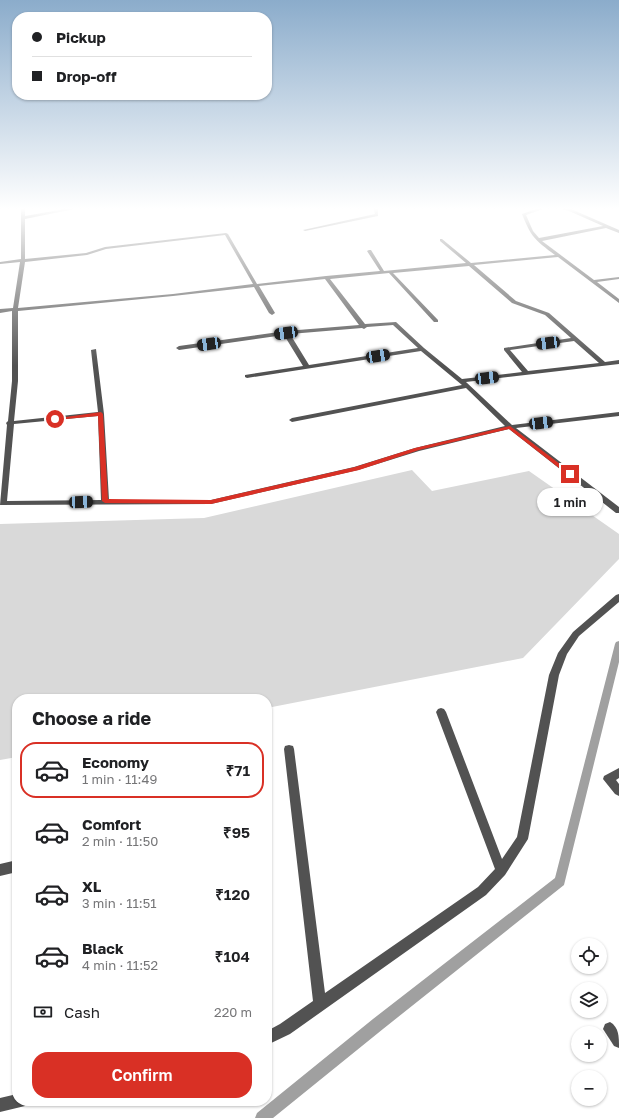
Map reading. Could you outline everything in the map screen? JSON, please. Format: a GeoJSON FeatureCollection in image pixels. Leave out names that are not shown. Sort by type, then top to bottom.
{"type":"FeatureCollection","features":[{"type":"Feature","properties":{"kind":"street"},"geometry":{"type":"LineString","coordinates":[[0,263],[14,261]]}},
{"type":"Feature","properties":{"kind":"street"},"geometry":{"type":"LineString","coordinates":[[23,261],[15,310],[15,381],[9,423],[2,503],[105,501],[211,502],[356,469],[417,449],[510,427],[619,414]]}},
{"type":"Feature","properties":{"kind":"street"},"geometry":{"type":"LineString","coordinates":[[242,261],[272,313]]}},
{"type":"Feature","properties":{"kind":"street"},"geometry":{"type":"LineString","coordinates":[[376,261],[383,272]]}},
{"type":"Feature","properties":{"kind":"street"},"geometry":{"type":"LineString","coordinates":[[466,261],[514,302],[547,314],[604,364]]}},
{"type":"Feature","properties":{"kind":"street"},"geometry":{"type":"LineString","coordinates":[[0,312],[326,277],[507,261]]}},
{"type":"Feature","properties":{"kind":"street"},"geometry":{"type":"LineString","coordinates":[[565,261],[619,301]]}},
{"type":"Feature","properties":{"kind":"street"},"geometry":{"type":"LineString","coordinates":[[390,272],[436,321]]}},
{"type":"Feature","properties":{"kind":"street"},"geometry":{"type":"LineString","coordinates":[[326,277],[364,327]]}},
{"type":"Feature","properties":{"kind":"street"},"geometry":{"type":"LineString","coordinates":[[593,281],[619,278]]}},
{"type":"Feature","properties":{"kind":"street"},"geometry":{"type":"LineString","coordinates":[[179,348],[286,333],[364,327],[394,323],[422,349],[467,386],[510,427],[619,511]]}},
{"type":"Feature","properties":{"kind":"street"},"geometry":{"type":"LineString","coordinates":[[286,333],[307,367]]}},
{"type":"Feature","properties":{"kind":"street"},"geometry":{"type":"LineString","coordinates":[[526,373],[506,349],[576,339]]}},
{"type":"Feature","properties":{"kind":"street"},"geometry":{"type":"LineString","coordinates":[[247,376],[422,349]]}},
{"type":"Feature","properties":{"kind":"street"},"geometry":{"type":"LineString","coordinates":[[94,350],[101,414],[105,501]]}},
{"type":"Feature","properties":{"kind":"street"},"geometry":{"type":"LineString","coordinates":[[461,381],[619,362]]}},
{"type":"Feature","properties":{"kind":"street"},"geometry":{"type":"LineString","coordinates":[[292,420],[467,386]]}},
{"type":"Feature","properties":{"kind":"street"},"geometry":{"type":"LineString","coordinates":[[9,423],[101,414]]}},
{"type":"Feature","properties":{"kind":"street"},"geometry":{"type":"LineString","coordinates":[[272,1035],[320,1004],[482,891],[501,871],[522,839],[554,675],[563,653],[576,634],[619,597]]}},
{"type":"Feature","properties":{"kind":"street"},"geometry":{"type":"LineString","coordinates":[[441,712],[501,871]]}},
{"type":"Feature","properties":{"kind":"street"},"geometry":{"type":"LineString","coordinates":[[289,750],[320,1004]]}},
{"type":"Feature","properties":{"kind":"street"},"geometry":{"type":"LineString","coordinates":[[619,773],[608,779],[619,791]]}},
{"type":"Feature","properties":{"kind":"street"},"geometry":{"type":"LineString","coordinates":[[0,870],[12,867]]}},
{"type":"Feature","properties":{"kind":"street"},"geometry":{"type":"LineString","coordinates":[[610,1029],[619,1041]]}},
{"type":"Feature","properties":{"kind":"street"},"geometry":{"type":"LineString","coordinates":[[0,1105],[12,1103]]}},
{"type":"Feature","properties":{"kind":"shaded area"},"geometry":{"type":"Polygon","coordinates":[[[412,470],[432,491],[529,471],[619,534],[619,559],[523,658],[272,707],[272,694],[12,694],[12,758],[0,760],[0,524],[204,518],[412,470]]]}},
{"type":"Feature","properties":{"kind":"waterway"},"geometry":{"type":"LineString","coordinates":[[262,1118],[378,1024],[560,881],[619,644]]}},
{"type":"Feature","properties":{"kind":"route"},"geometry":{"type":"LineString","coordinates":[[55,419],[101,414],[105,501],[166,503],[211,502],[356,469],[417,449],[510,427],[570,474]]}}]}
